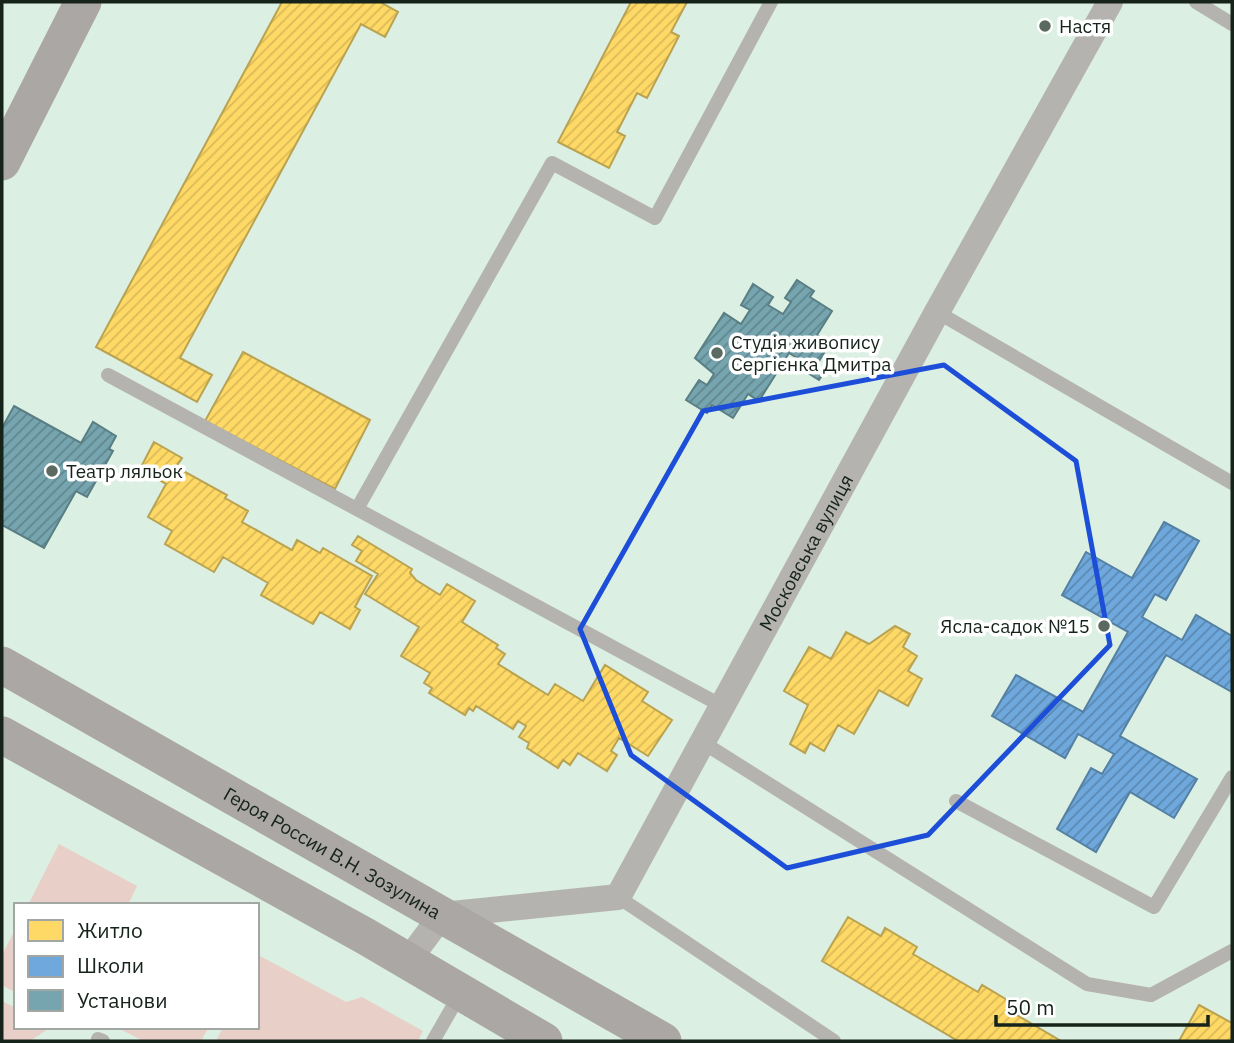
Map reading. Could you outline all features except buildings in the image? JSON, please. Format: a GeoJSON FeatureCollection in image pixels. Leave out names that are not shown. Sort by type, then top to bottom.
{"type":"FeatureCollection","features":[{"type":"Feature","properties":{"kind":"main road"},"geometry":{"type":"LineString","coordinates":[[2,162],[83,2]]}},
{"type":"Feature","properties":{"kind":"main road","name":"Героя России В.Н. Зозулина"},"geometry":{"type":"LineString","coordinates":[[2,665],[663,1041]]}},
{"type":"Feature","properties":{"kind":"main road"},"geometry":{"type":"LineString","coordinates":[[2,735],[544,1041]]}},
{"type":"Feature","properties":{"kind":"street","name":"Московська вулиця"},"geometry":{"type":"LineString","coordinates":[[618,897],[702,742],[724,707],[937,312],[1110,2]]}},
{"type":"Feature","properties":{"kind":"street"},"geometry":{"type":"LineString","coordinates":[[407,962],[442,915],[618,897]]}},
{"type":"Feature","properties":{"kind":"lane"},"geometry":{"type":"LineString","coordinates":[[357,509],[551,163],[655,218],[771,2]]}},
{"type":"Feature","properties":{"kind":"lane"},"geometry":{"type":"LineString","coordinates":[[1196,2],[1232,24]]}},
{"type":"Feature","properties":{"kind":"lane"},"geometry":{"type":"LineString","coordinates":[[937,312],[1232,483]]}},
{"type":"Feature","properties":{"kind":"lane"},"geometry":{"type":"LineString","coordinates":[[108,376],[724,707]]}},
{"type":"Feature","properties":{"kind":"lane"},"geometry":{"type":"LineString","coordinates":[[702,742],[1087,984],[1152,995],[1232,951]]}},
{"type":"Feature","properties":{"kind":"lane"},"geometry":{"type":"LineString","coordinates":[[956,802],[1154,907],[1232,777]]}},
{"type":"Feature","properties":{"kind":"lane"},"geometry":{"type":"LineString","coordinates":[[618,897],[834,1041]]}},
{"type":"Feature","properties":{"kind":"lane"},"geometry":{"type":"LineString","coordinates":[[433,1041],[461,993]]}},
{"type":"Feature","properties":{"kind":"highlighted area"},"geometry":{"type":"Polygon","coordinates":[[[944,365],[1076,461],[1110,645],[928,835],[787,868],[631,755],[580,629],[703,411],[944,365]]]}},
{"type":"Feature","properties":{"kind":"shaded area"},"geometry":{"type":"Polygon","coordinates":[[[59,844],[137,886],[129,903],[29,903],[59,844]]]}},
{"type":"Feature","properties":{"kind":"shaded area"},"geometry":{"type":"Polygon","coordinates":[[[14,932],[14,992],[2,985],[2,955],[14,932]]]}},
{"type":"Feature","properties":{"kind":"shaded area"},"geometry":{"type":"Polygon","coordinates":[[[260,956],[346,1002],[362,997],[423,1031],[418,1041],[216,1041],[222,1029],[259,1029],[260,956]]]}},
{"type":"Feature","properties":{"kind":"shaded area"},"geometry":{"type":"Polygon","coordinates":[[[2,1001],[14,1007],[14,1029],[48,1029],[30,1041],[2,1041],[2,1001]]]}},
{"type":"Feature","properties":{"kind":"shaded area"},"geometry":{"type":"Polygon","coordinates":[[[120,1029],[208,1029],[201,1041],[143,1041],[120,1029]]]}},
{"type":"Feature","properties":{"kind":"place","name":"Настя"},"geometry":{"type":"Point","coordinates":[1045,26]}},
{"type":"Feature","properties":{"kind":"place","name":"Студія живопису Сергієнка Дмитра"},"geometry":{"type":"Point","coordinates":[717,353]}},
{"type":"Feature","properties":{"kind":"place","name":"Театр ляльок"},"geometry":{"type":"Point","coordinates":[52,471]}},
{"type":"Feature","properties":{"kind":"place","name":"Ясла-садок №15"},"geometry":{"type":"Point","coordinates":[1104,626]}}]}
